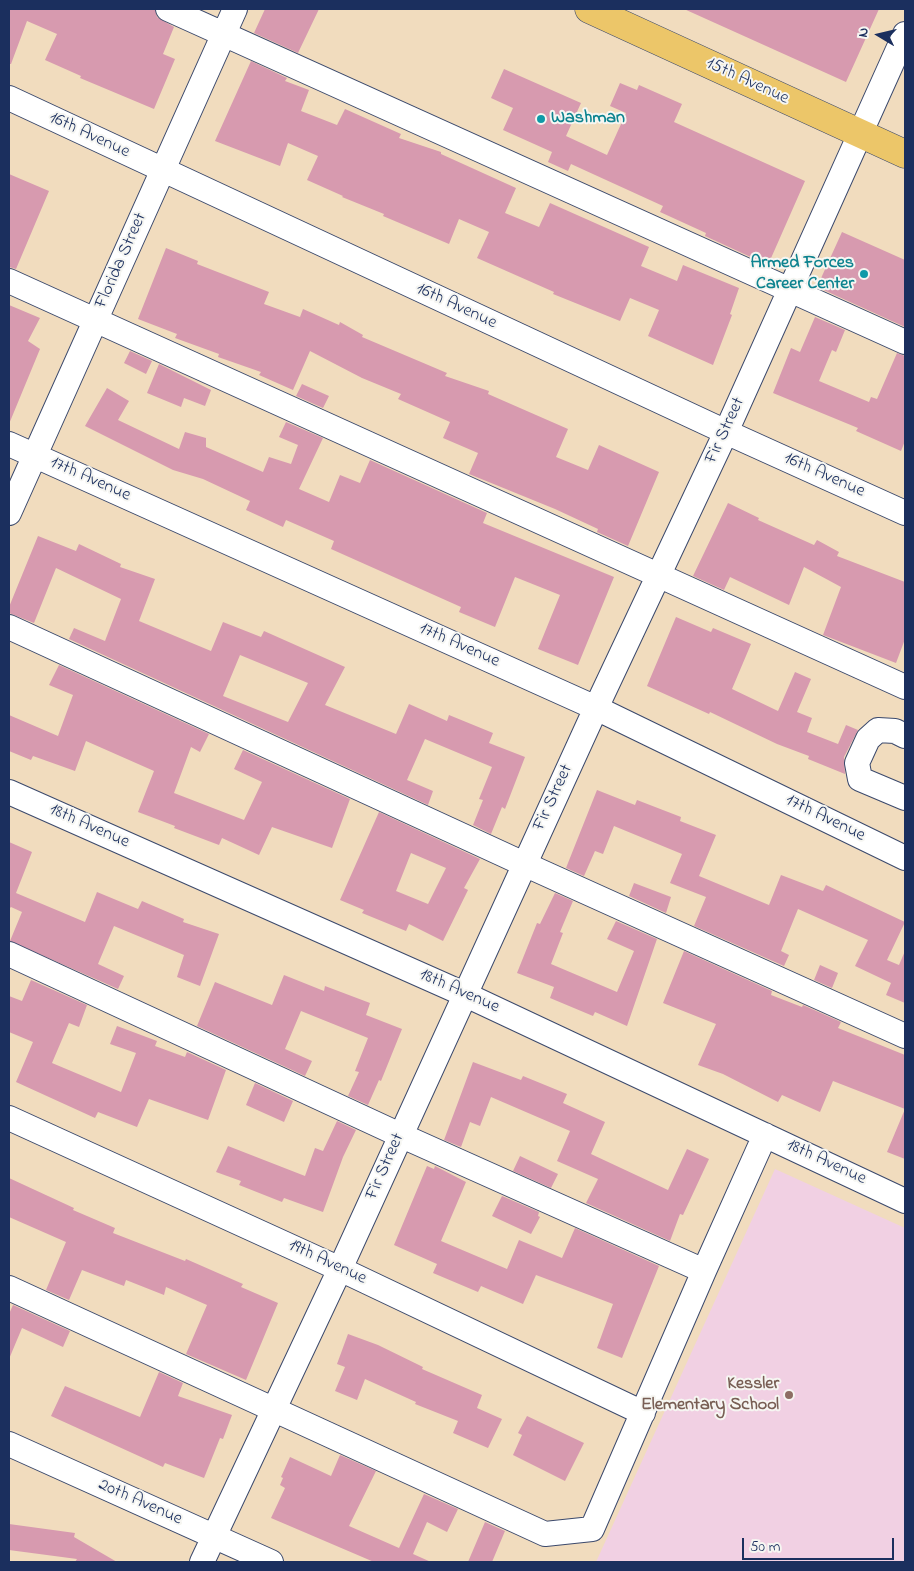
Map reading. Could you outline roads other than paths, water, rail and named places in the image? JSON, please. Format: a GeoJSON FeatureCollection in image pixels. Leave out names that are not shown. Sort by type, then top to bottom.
{"type":"FeatureCollection","features":[{"type":"Feature","properties":{"kind":"main road","name":"15th Avenue"},"geometry":{"type":"LineString","coordinates":[[589,9],[905,154]]}},
{"type":"Feature","properties":{"kind":"street"},"geometry":{"type":"LineString","coordinates":[[168,9],[905,342]]}},
{"type":"Feature","properties":{"kind":"street","name":"Florida Street"},"geometry":{"type":"LineString","coordinates":[[9,513],[235,9]]}},
{"type":"Feature","properties":{"kind":"street","name":"Fir Street"},"geometry":{"type":"LineString","coordinates":[[202,1562],[340,1269],[464,994],[726,432],[905,34]]}},
{"type":"Feature","properties":{"kind":"street","name":"16th Avenue"},"geometry":{"type":"LineString","coordinates":[[9,98],[726,432],[905,513]]}},
{"type":"Feature","properties":{"kind":"street"},"geometry":{"type":"LineString","coordinates":[[9,281],[905,687]]}},
{"type":"Feature","properties":{"kind":"street","name":"17th Avenue"},"geometry":{"type":"LineString","coordinates":[[9,444],[596,708],[905,858]]}},
{"type":"Feature","properties":{"kind":"street"},"geometry":{"type":"LineString","coordinates":[[9,628],[905,1036]]}},
{"type":"Feature","properties":{"kind":"street"},"geometry":{"type":"LineString","coordinates":[[905,736],[895,731],[878,730],[868,739],[857,763],[860,778],[905,798]]}},
{"type":"Feature","properties":{"kind":"street","name":"18th Avenue"},"geometry":{"type":"LineString","coordinates":[[9,792],[464,994],[905,1201]]}},
{"type":"Feature","properties":{"kind":"street"},"geometry":{"type":"LineString","coordinates":[[9,954],[400,1135],[704,1271]]}},
{"type":"Feature","properties":{"kind":"street","name":"19th Avenue"},"geometry":{"type":"LineString","coordinates":[[9,1118],[340,1269],[643,1413]]}},
{"type":"Feature","properties":{"kind":"street"},"geometry":{"type":"LineString","coordinates":[[9,1288],[545,1534],[592,1529],[765,1135]]}},
{"type":"Feature","properties":{"kind":"street","name":"20th Avenue"},"geometry":{"type":"LineString","coordinates":[[9,1444],[271,1562]]}},
{"type":"Feature","properties":{"kind":"place","name":"Washman"},"geometry":{"type":"Point","coordinates":[541,119]}},
{"type":"Feature","properties":{"kind":"place","name":"Armed Forces Career Center"},"geometry":{"type":"Point","coordinates":[864,274]}},
{"type":"Feature","properties":{"kind":"place","name":"Kessler Elementary School"},"geometry":{"type":"Point","coordinates":[789,1395]}}]}
